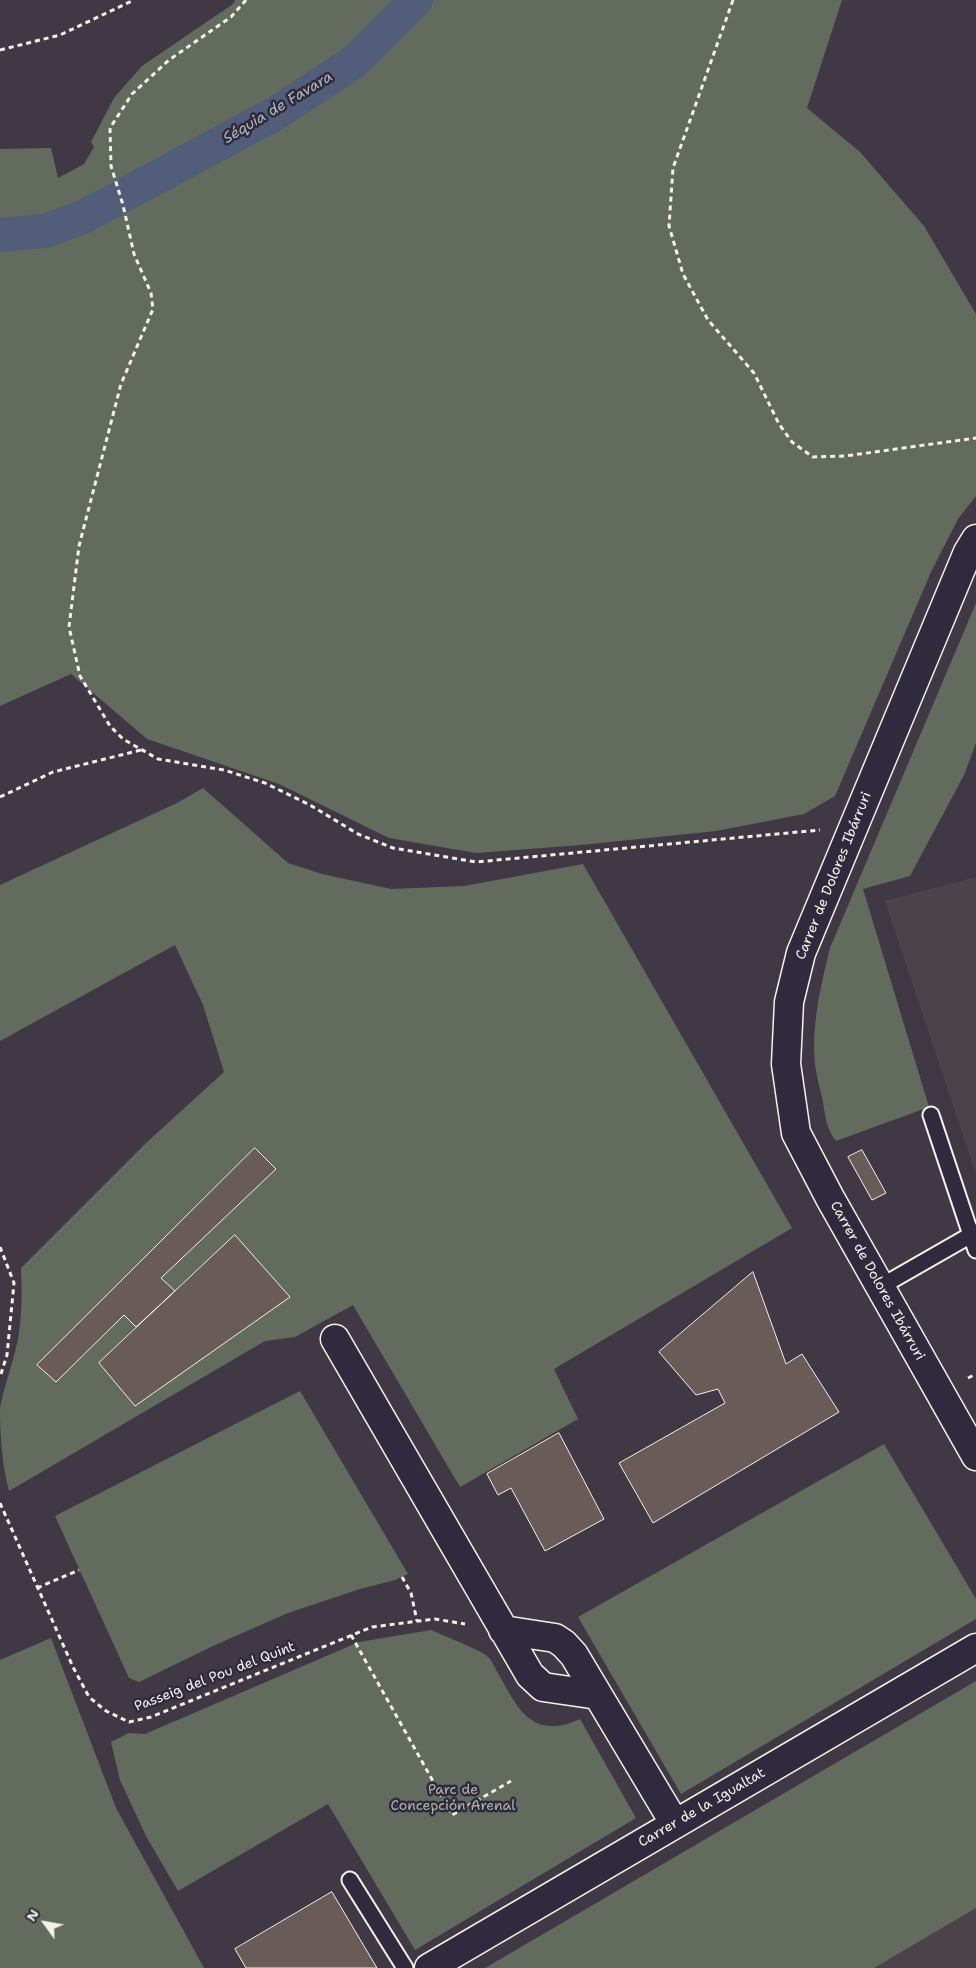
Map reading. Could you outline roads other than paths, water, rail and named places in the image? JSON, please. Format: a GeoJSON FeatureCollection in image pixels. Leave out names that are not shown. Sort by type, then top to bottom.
{"type":"FeatureCollection","features":[{"type":"Feature","properties":{"kind":"street","name":"Carrer de Dolores Ibárruri"},"geometry":{"type":"LineString","coordinates":[[976,539],[968,552],[801,953],[789,1002],[786,1064],[796,1134],[830,1198],[976,1456]]}},
{"type":"Feature","properties":{"kind":"street"},"geometry":{"type":"LineString","coordinates":[[335,1339],[530,1675],[543,1687],[598,1695]]}},
{"type":"Feature","properties":{"kind":"street"},"geometry":{"type":"LineString","coordinates":[[503,1630],[556,1638],[574,1655],[675,1824]]}},
{"type":"Feature","properties":{"kind":"street","name":"Carrer de la Igualtat"},"geometry":{"type":"LineString","coordinates":[[429,1968],[976,1648]]}},
{"type":"Feature","properties":{"kind":"lane"},"geometry":{"type":"LineString","coordinates":[[931,1116],[973,1234],[976,1250]]}},
{"type":"Feature","properties":{"kind":"lane"},"geometry":{"type":"LineString","coordinates":[[880,1287],[973,1234]]}},
{"type":"Feature","properties":{"kind":"lane"},"geometry":{"type":"LineString","coordinates":[[350,1880],[405,1968]]}},
{"type":"Feature","properties":{"kind":"waterway","name":"Séquia de Favara"},"geometry":{"type":"LineString","coordinates":[[124,195],[278,112],[354,62],[416,0]]}},
{"type":"Feature","properties":{"kind":"waterway","name":"Séquia de Favara"},"geometry":{"type":"LineString","coordinates":[[0,235],[45,231],[83,217],[115,200]]}},
{"type":"Feature","properties":{"kind":"park label","name":"Parc de Concepción Arenal"},"geometry":{"type":"Point","coordinates":[453,1798]}}]}
